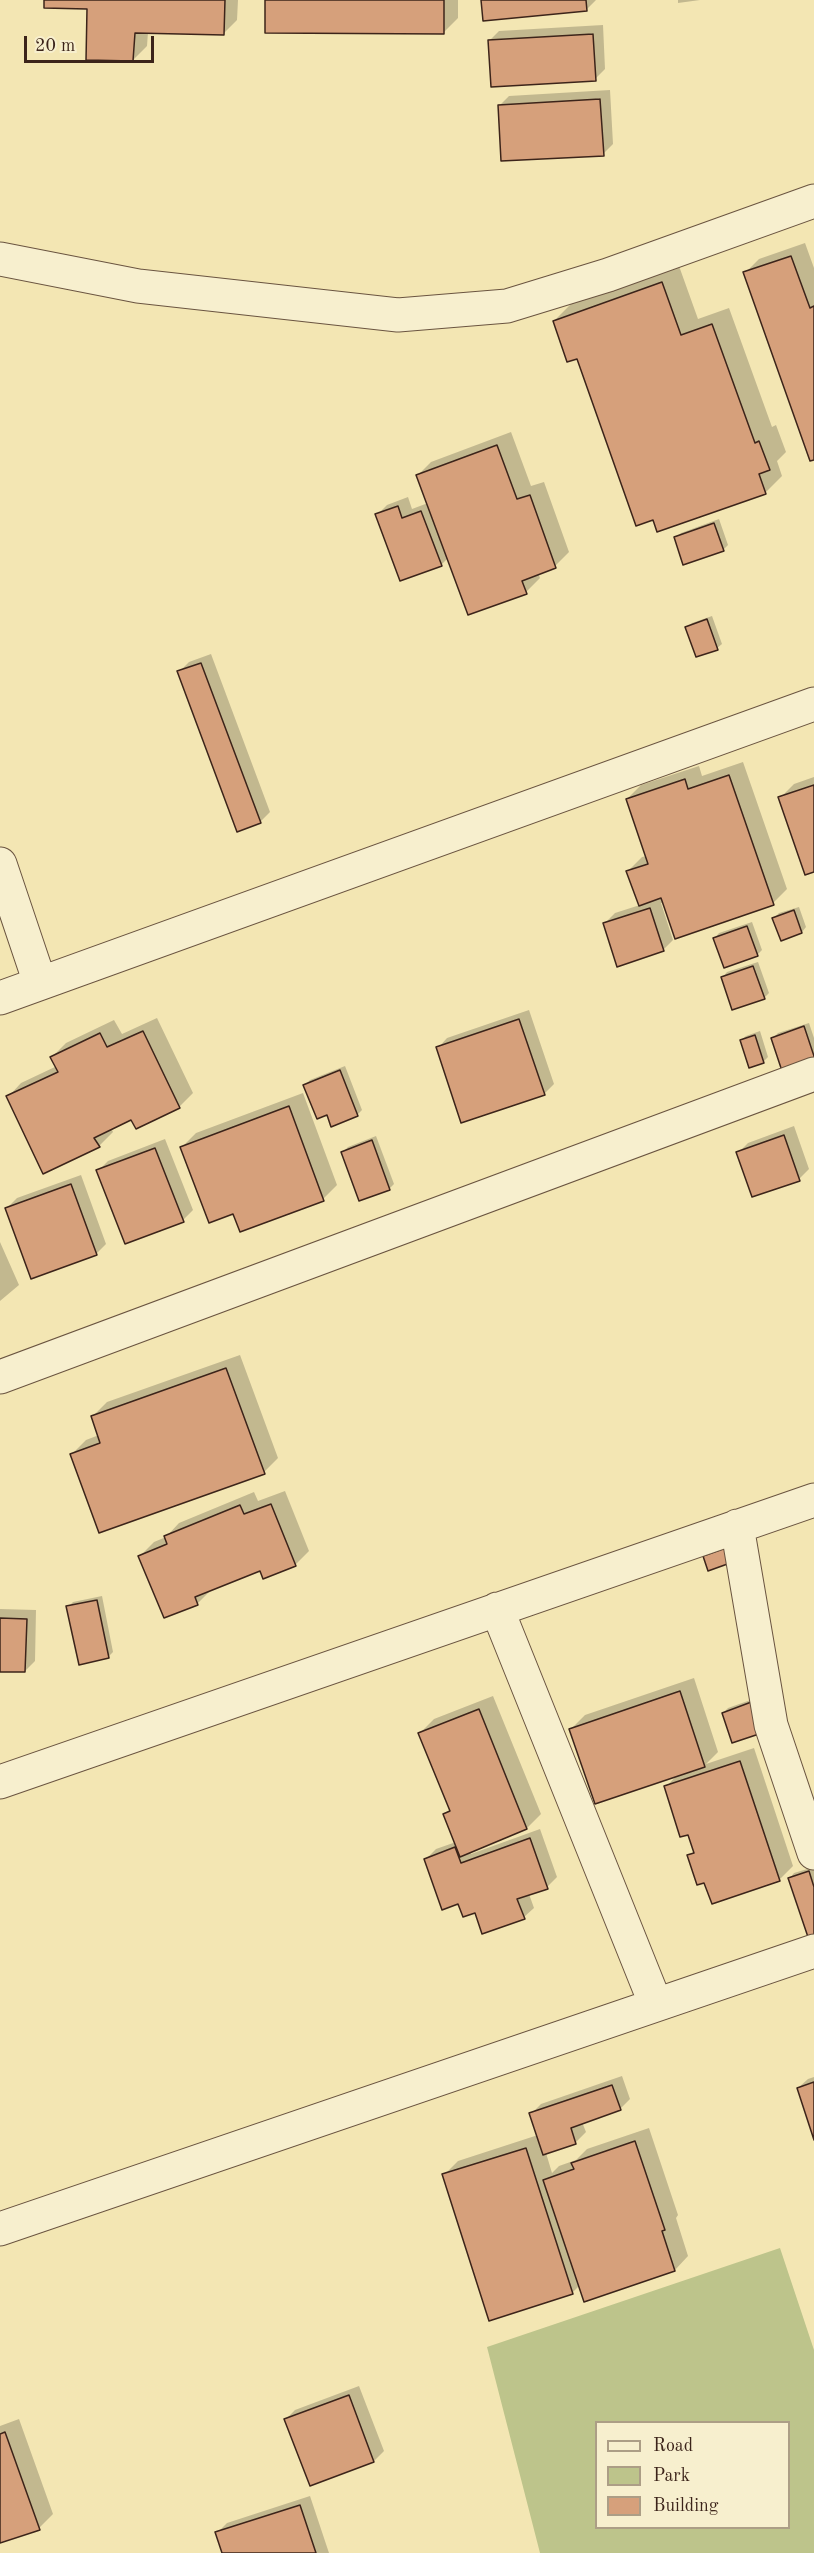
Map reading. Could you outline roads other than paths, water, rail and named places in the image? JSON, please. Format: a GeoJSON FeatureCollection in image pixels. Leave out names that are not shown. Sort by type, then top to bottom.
{"type":"FeatureCollection","features":[{"type":"Feature","properties":{"kind":"street"},"geometry":{"type":"LineString","coordinates":[[0,259],[138,286],[386,314],[409,314],[507,306],[608,275],[814,201]]}},
{"type":"Feature","properties":{"kind":"street"},"geometry":{"type":"LineString","coordinates":[[0,998],[814,704]]}},
{"type":"Feature","properties":{"kind":"street"},"geometry":{"type":"LineString","coordinates":[[0,864],[40,983]]}},
{"type":"Feature","properties":{"kind":"street"},"geometry":{"type":"LineString","coordinates":[[0,1377],[814,1074]]}},
{"type":"Feature","properties":{"kind":"street"},"geometry":{"type":"LineString","coordinates":[[0,1782],[814,1500]]}},
{"type":"Feature","properties":{"kind":"street"},"geometry":{"type":"LineString","coordinates":[[737,1526],[771,1725],[814,1853]]}},
{"type":"Feature","properties":{"kind":"street"},"geometry":{"type":"LineString","coordinates":[[497,1609],[656,2005]]}},
{"type":"Feature","properties":{"kind":"street"},"geometry":{"type":"LineString","coordinates":[[0,2229],[814,1951]]}}]}
